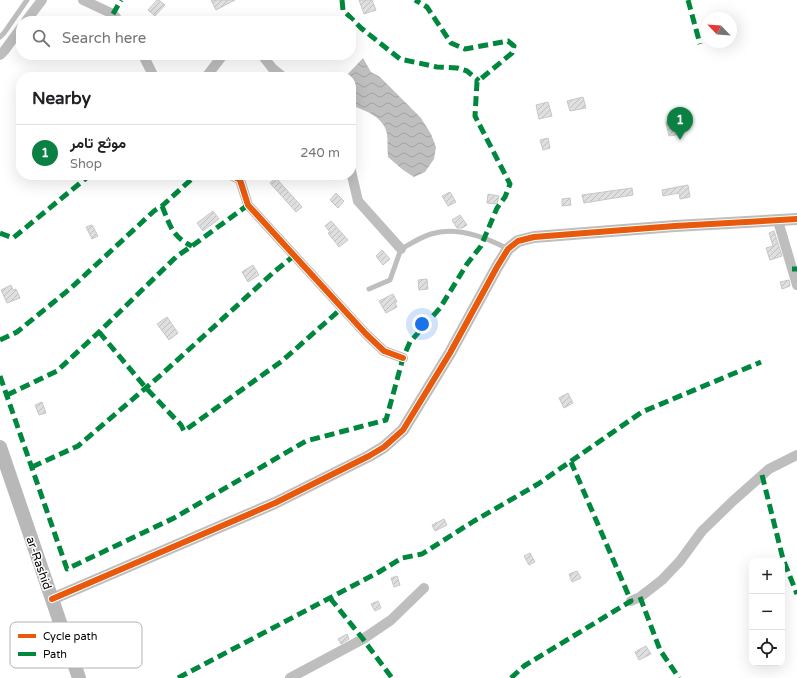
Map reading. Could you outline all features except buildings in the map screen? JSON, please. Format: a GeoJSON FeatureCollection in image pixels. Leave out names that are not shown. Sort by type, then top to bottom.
{"type":"FeatureCollection","features":[{"type":"Feature","properties":{"kind":"main road","name":"ar-Rashid"},"geometry":{"type":"LineString","coordinates":[[0,447],[60,622]]}},
{"type":"Feature","properties":{"kind":"main road","name":"ar-Rashid"},"geometry":{"type":"LineString","coordinates":[[76,668],[79,678]]}},
{"type":"Feature","properties":{"kind":"street"},"geometry":{"type":"LineString","coordinates":[[30,16],[42,0]]}},
{"type":"Feature","properties":{"kind":"street"},"geometry":{"type":"LineString","coordinates":[[83,0],[115,16]]}},
{"type":"Feature","properties":{"kind":"street"},"geometry":{"type":"LineString","coordinates":[[0,55],[16,35]]}},
{"type":"Feature","properties":{"kind":"street"},"geometry":{"type":"LineString","coordinates":[[146,60],[152,72]]}},
{"type":"Feature","properties":{"kind":"street"},"geometry":{"type":"LineString","coordinates":[[210,72],[219,60]]}},
{"type":"Feature","properties":{"kind":"street"},"geometry":{"type":"LineString","coordinates":[[266,60],[277,72]]}},
{"type":"Feature","properties":{"kind":"street"},"geometry":{"type":"LineString","coordinates":[[240,180],[248,204],[366,334],[384,351],[403,358]]}},
{"type":"Feature","properties":{"kind":"street"},"geometry":{"type":"LineString","coordinates":[[353,180],[358,201],[401,250]]}},
{"type":"Feature","properties":{"kind":"street"},"geometry":{"type":"LineString","coordinates":[[52,599],[275,503],[384,447],[403,430],[417,409],[454,346],[497,267],[508,250],[518,241],[534,238],[675,226],[797,219]]}},
{"type":"Feature","properties":{"kind":"street"},"geometry":{"type":"LineString","coordinates":[[778,221],[797,285]]}},
{"type":"Feature","properties":{"kind":"street"},"geometry":{"type":"LineString","coordinates":[[631,601],[640,597],[662,580],[680,561],[702,531],[769,469],[797,454]]}},
{"type":"Feature","properties":{"kind":"street"},"geometry":{"type":"LineString","coordinates":[[290,678],[363,639],[391,620],[424,588]]}},
{"type":"Feature","properties":{"kind":"lane"},"geometry":{"type":"LineString","coordinates":[[0,37],[27,0]]}},
{"type":"Feature","properties":{"kind":"lane"},"geometry":{"type":"LineString","coordinates":[[369,289],[390,280],[401,250],[430,234],[450,230],[484,238],[508,250]]}},
{"type":"Feature","properties":{"kind":"water"},"geometry":{"type":"Polygon","coordinates":[[[363,58],[371,72],[380,77],[421,118],[431,134],[436,147],[434,159],[425,172],[414,177],[388,157],[387,134],[385,128],[374,115],[356,107],[356,72],[350,72],[363,58]]]}},
{"type":"Feature","properties":{"kind":"marked path"},"geometry":{"type":"LineString","coordinates":[[113,14],[121,0]]}},
{"type":"Feature","properties":{"kind":"marked path"},"geometry":{"type":"LineString","coordinates":[[342,0],[343,10],[349,16]]}},
{"type":"Feature","properties":{"kind":"marked path"},"geometry":{"type":"LineString","coordinates":[[0,376],[67,569],[174,518],[306,441],[386,420],[403,358],[410,342],[440,308],[467,264],[481,246],[497,208],[505,197],[510,184],[475,116],[477,82],[512,53],[514,46],[508,41],[465,49],[451,43],[427,7],[415,0]]}},
{"type":"Feature","properties":{"kind":"marked path"},"geometry":{"type":"LineString","coordinates":[[688,0],[700,44]]}},
{"type":"Feature","properties":{"kind":"marked path"},"geometry":{"type":"LineString","coordinates":[[356,23],[400,59],[437,67],[457,68],[467,71],[479,81]]}},
{"type":"Feature","properties":{"kind":"marked path"},"geometry":{"type":"LineString","coordinates":[[0,233],[13,238],[84,180]]}},
{"type":"Feature","properties":{"kind":"marked path"},"geometry":{"type":"LineString","coordinates":[[0,340],[17,332],[71,288],[154,211],[162,206],[191,180]]}},
{"type":"Feature","properties":{"kind":"marked path"},"geometry":{"type":"LineString","coordinates":[[7,395],[57,371],[177,256],[248,205]]}},
{"type":"Feature","properties":{"kind":"marked path"},"geometry":{"type":"LineString","coordinates":[[162,206],[172,230],[180,239],[192,246]]}},
{"type":"Feature","properties":{"kind":"marked path"},"geometry":{"type":"LineString","coordinates":[[32,467],[78,446],[162,374],[275,271],[295,255]]}},
{"type":"Feature","properties":{"kind":"marked path"},"geometry":{"type":"LineString","coordinates":[[792,269],[797,269]]}},
{"type":"Feature","properties":{"kind":"marked path"},"geometry":{"type":"LineString","coordinates":[[99,332],[146,388],[181,425],[184,431],[282,361],[342,308]]}},
{"type":"Feature","properties":{"kind":"marked path"},"geometry":{"type":"LineString","coordinates":[[178,678],[379,572],[402,558],[422,554],[474,521],[538,484],[642,412],[761,362]]}},
{"type":"Feature","properties":{"kind":"marked path"},"geometry":{"type":"LineString","coordinates":[[511,678],[524,666],[631,601],[571,462]]}},
{"type":"Feature","properties":{"kind":"marked path"},"geometry":{"type":"LineString","coordinates":[[762,475],[783,559],[797,594]]}},
{"type":"Feature","properties":{"kind":"marked path"},"geometry":{"type":"LineString","coordinates":[[640,597],[660,650],[679,678]]}},
{"type":"Feature","properties":{"kind":"marked path"},"geometry":{"type":"LineString","coordinates":[[330,598],[392,678]]}},
{"type":"Feature","properties":{"kind":"cycle path"},"geometry":{"type":"LineString","coordinates":[[240,180],[248,205],[366,334],[384,351],[403,358]]}},
{"type":"Feature","properties":{"kind":"cycle path"},"geometry":{"type":"LineString","coordinates":[[52,599],[275,503],[384,447],[403,430],[450,353],[497,267],[508,249],[518,241],[534,237],[675,226],[797,219]]}},
{"type":"Feature","properties":{"kind":"place","name":"موثع تامر"},"geometry":{"type":"Point","coordinates":[680,140]}}]}
